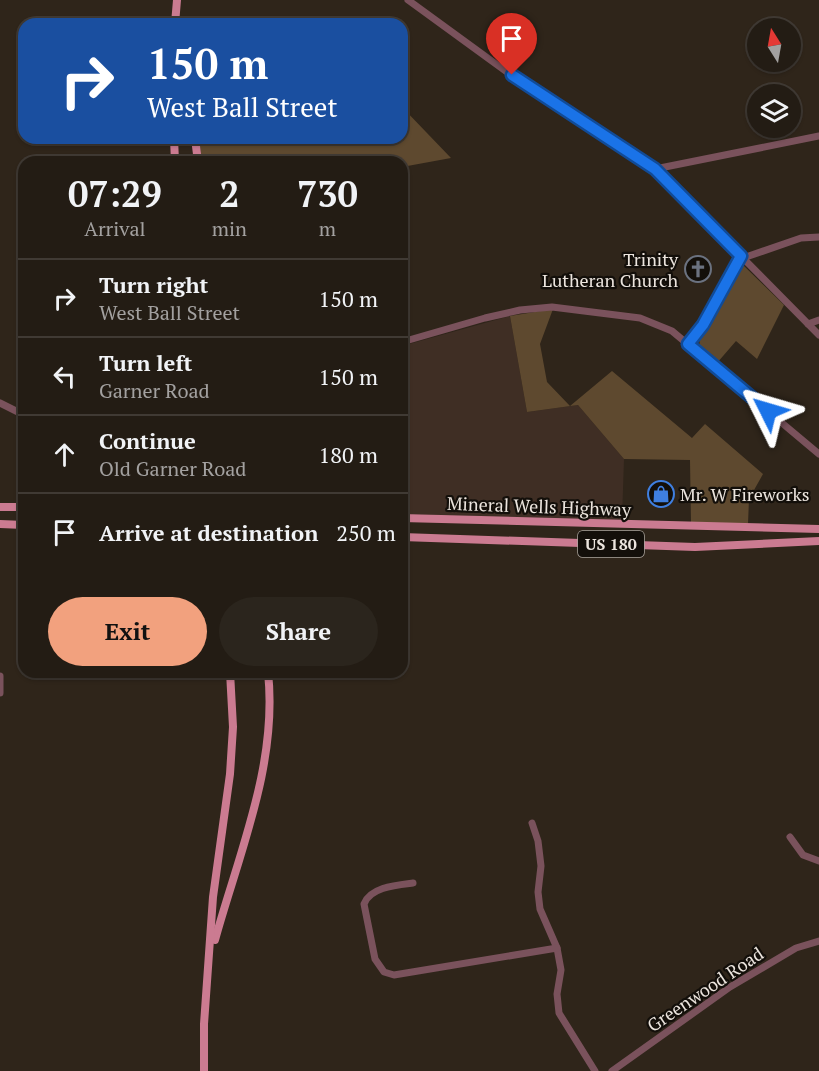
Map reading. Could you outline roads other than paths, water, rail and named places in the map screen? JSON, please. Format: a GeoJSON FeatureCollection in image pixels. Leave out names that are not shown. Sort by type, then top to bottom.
{"type":"FeatureCollection","features":[{"type":"Feature","properties":{"kind":"main road"},"geometry":{"type":"LineString","coordinates":[[176,18],[177,0]]}},
{"type":"Feature","properties":{"kind":"main road"},"geometry":{"type":"LineString","coordinates":[[0,507],[18,507]]}},
{"type":"Feature","properties":{"kind":"main road","name":"Mineral Wells Highway"},"geometry":{"type":"LineString","coordinates":[[408,518],[819,529]]}},
{"type":"Feature","properties":{"kind":"main road"},"geometry":{"type":"LineString","coordinates":[[0,524],[18,525]]}},
{"type":"Feature","properties":{"kind":"main road","name":"Mineral Wells Highway"},"geometry":{"type":"LineString","coordinates":[[408,537],[695,547],[819,541]]}},
{"type":"Feature","properties":{"kind":"main road"},"geometry":{"type":"LineString","coordinates":[[204,1071],[204,1023],[216,874],[230,774],[233,727],[230,678]]}},
{"type":"Feature","properties":{"kind":"main road"},"geometry":{"type":"LineString","coordinates":[[211,952],[259,790],[267,726],[268,678]]}},
{"type":"Feature","properties":{"kind":"street"},"geometry":{"type":"LineString","coordinates":[[408,0],[512,75],[655,169],[819,335]]}},
{"type":"Feature","properties":{"kind":"street"},"geometry":{"type":"LineString","coordinates":[[655,169],[819,136]]}},
{"type":"Feature","properties":{"kind":"street"},"geometry":{"type":"LineString","coordinates":[[688,344],[703,325],[742,257],[801,238],[819,237]]}},
{"type":"Feature","properties":{"kind":"street"},"geometry":{"type":"LineString","coordinates":[[408,340],[520,310],[552,307],[640,318],[672,331],[819,454]]}},
{"type":"Feature","properties":{"kind":"street"},"geometry":{"type":"LineString","coordinates":[[808,324],[819,320]]}},
{"type":"Feature","properties":{"kind":"street"},"geometry":{"type":"LineString","coordinates":[[0,403],[18,412]]}},
{"type":"Feature","properties":{"kind":"street"},"geometry":{"type":"LineString","coordinates":[[0,676],[0,693]]}},
{"type":"Feature","properties":{"kind":"street"},"geometry":{"type":"LineString","coordinates":[[531,823],[538,842],[541,866],[538,892],[540,909],[557,948],[561,970],[557,994],[559,1013],[595,1071]]}},
{"type":"Feature","properties":{"kind":"street"},"geometry":{"type":"LineString","coordinates":[[790,837],[803,855],[819,861]]}},
{"type":"Feature","properties":{"kind":"street"},"geometry":{"type":"LineString","coordinates":[[413,883],[379,890],[366,900],[375,959],[384,972],[394,975],[557,948]]}},
{"type":"Feature","properties":{"kind":"street","name":"Greenwood Road"},"geometry":{"type":"LineString","coordinates":[[612,1071],[730,987],[789,952],[819,941]]}},
{"type":"Feature","properties":{"kind":"place","name":"Trinity Lutheran Church"},"geometry":{"type":"Point","coordinates":[698,269]}},
{"type":"Feature","properties":{"kind":"place","name":"Mr. W Fireworks"},"geometry":{"type":"Point","coordinates":[661,494]}}]}
